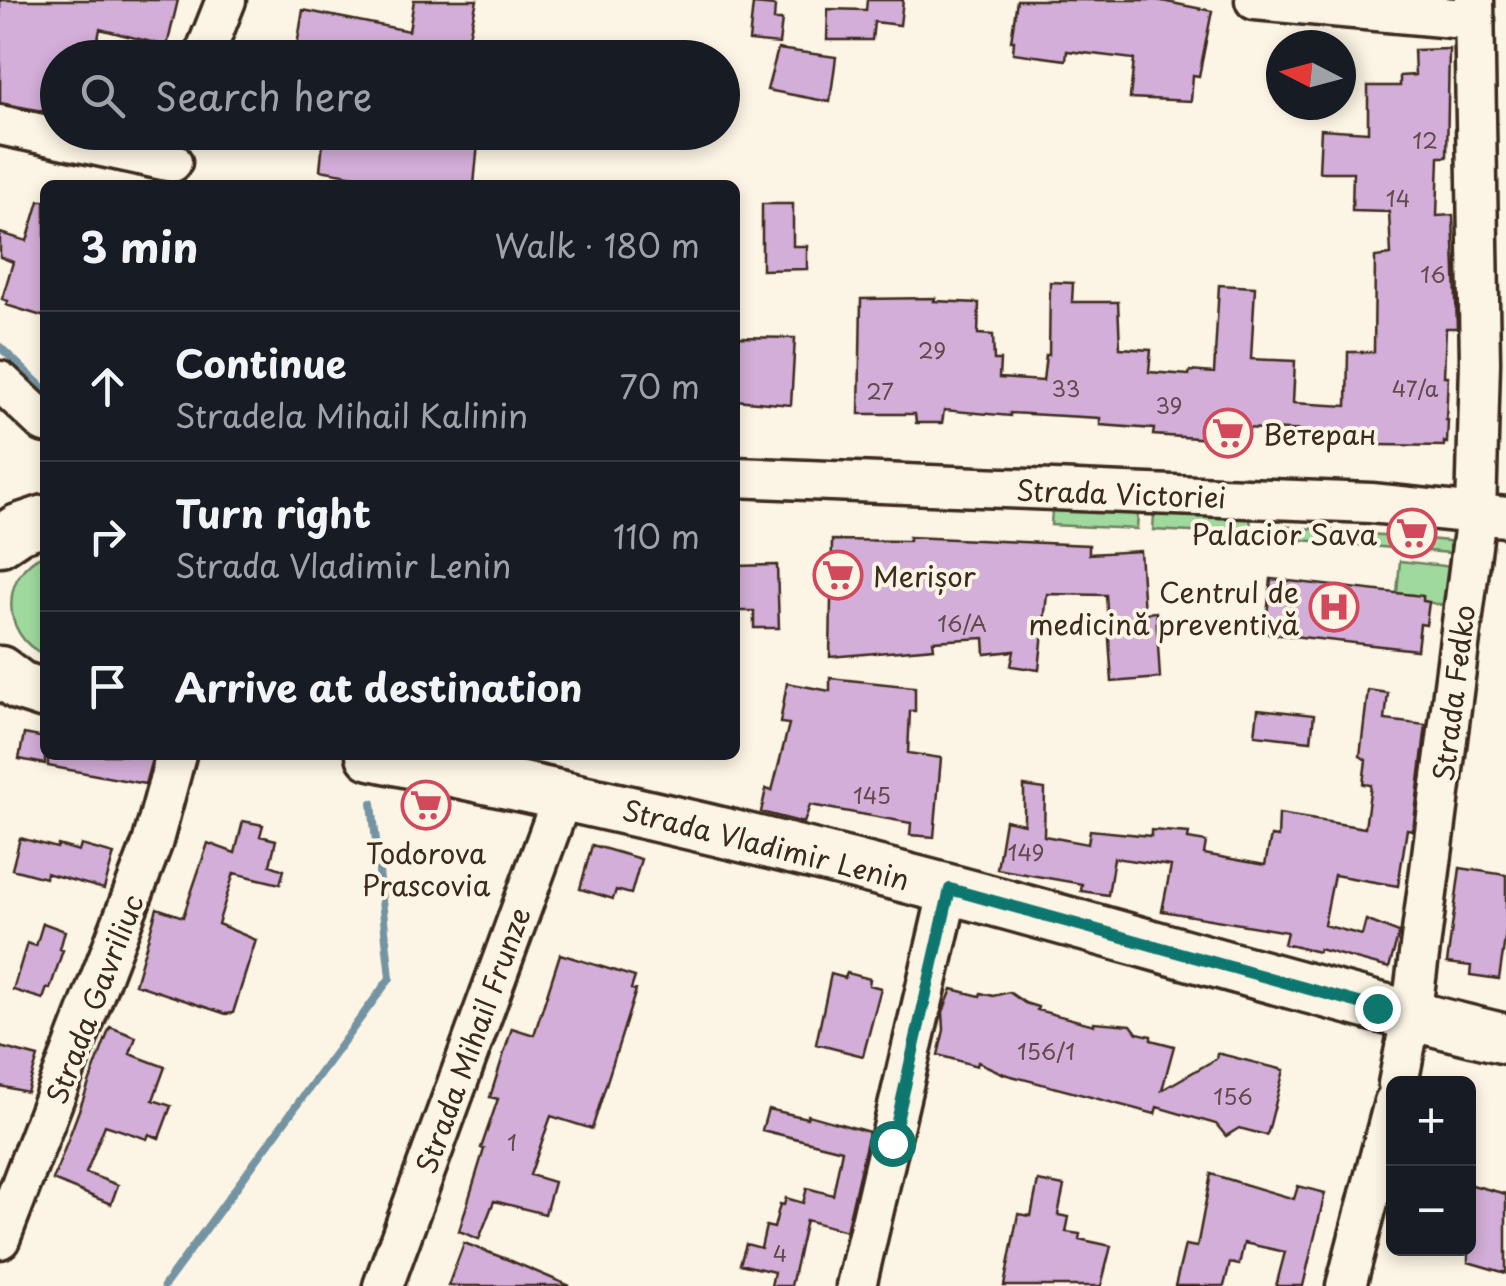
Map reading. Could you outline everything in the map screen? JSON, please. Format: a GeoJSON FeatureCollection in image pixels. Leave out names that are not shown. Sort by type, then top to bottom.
{"type":"FeatureCollection","features":[{"type":"Feature","properties":{"kind":"main road"},"geometry":{"type":"LineString","coordinates":[[0,672],[20,686],[40,692]]}},
{"type":"Feature","properties":{"kind":"main road","name":"Strada Vladimir Lenin"},"geometry":{"type":"LineString","coordinates":[[396,760],[563,794],[950,889],[1412,1017],[1506,1039]]}},
{"type":"Feature","properties":{"kind":"street"},"geometry":{"type":"LineString","coordinates":[[210,40],[226,0]]}},
{"type":"Feature","properties":{"kind":"street"},"geometry":{"type":"LineString","coordinates":[[1255,0],[1474,10]]}},
{"type":"Feature","properties":{"kind":"street","name":"Strada Fedko"},"geometry":{"type":"LineString","coordinates":[[1400,1076],[1491,516],[1480,362],[1474,10]]}},
{"type":"Feature","properties":{"kind":"street"},"geometry":{"type":"LineString","coordinates":[[0,125],[40,133]]}},
{"type":"Feature","properties":{"kind":"street"},"geometry":{"type":"LineString","coordinates":[[124,150],[173,160]]}},
{"type":"Feature","properties":{"kind":"street"},"geometry":{"type":"LineString","coordinates":[[0,381],[40,419]]}},
{"type":"Feature","properties":{"kind":"street","name":"Strada Victoriei"},"geometry":{"type":"LineString","coordinates":[[740,477],[1371,503],[1491,516]]}},
{"type":"Feature","properties":{"kind":"street","name":"Strada Gavriliuc"},"geometry":{"type":"LineString","coordinates":[[0,1239],[146,862],[175,760]]}},
{"type":"Feature","properties":{"kind":"street","name":"Strada Mihail Frunze"},"geometry":{"type":"LineString","coordinates":[[383,1286],[563,794]]}},
{"type":"Feature","properties":{"kind":"street"},"geometry":{"type":"LineString","coordinates":[[856,1286],[950,889]]}},
{"type":"Feature","properties":{"kind":"street"},"geometry":{"type":"LineString","coordinates":[[1346,1286],[1386,1133]]}},
{"type":"Feature","properties":{"kind":"green space"},"geometry":{"type":"Polygon","coordinates":[[[1052,510],[1138,514],[1137,529],[1051,525],[1052,510]]]}},
{"type":"Feature","properties":{"kind":"green space"},"geometry":{"type":"Polygon","coordinates":[[[1154,514],[1251,518],[1249,535],[1153,530],[1154,514]]]}},
{"type":"Feature","properties":{"kind":"green space"},"geometry":{"type":"Polygon","coordinates":[[[1280,526],[1449,541],[1451,553],[1279,538],[1280,526]]]}},
{"type":"Feature","properties":{"kind":"green space"},"geometry":{"type":"Polygon","coordinates":[[[40,557],[40,652],[20,634],[11,604],[13,589],[30,563],[40,557]]]}},
{"type":"Feature","properties":{"kind":"green space"},"geometry":{"type":"Polygon","coordinates":[[[1400,561],[1453,567],[1449,607],[1423,601],[1423,596],[1397,593],[1400,561]]]}},
{"type":"Feature","properties":{"kind":"building"},"geometry":{"type":"Polygon","coordinates":[[[0,0],[178,0],[168,40],[143,40],[100,29],[98,40],[40,40],[40,111],[0,103],[0,0]]]}},
{"type":"Feature","properties":{"kind":"building"},"geometry":{"type":"Polygon","coordinates":[[[414,0],[477,0],[468,40],[298,40],[303,10],[409,31],[414,0]]]}},
{"type":"Feature","properties":{"kind":"building"},"geometry":{"type":"Polygon","coordinates":[[[867,0],[903,0],[900,25],[874,22],[872,40],[827,40],[828,9],[866,10],[867,0]]]}},
{"type":"Feature","properties":{"kind":"building"},"geometry":{"type":"Polygon","coordinates":[[[1017,0],[1157,0],[1212,11],[1199,76],[1193,75],[1191,101],[1130,98],[1134,59],[1067,51],[1066,60],[1013,53],[1017,0]]]}},
{"type":"Feature","properties":{"kind":"building"},"geometry":{"type":"Polygon","coordinates":[[[753,4],[775,6],[774,20],[782,20],[779,44],[749,41],[753,4]]]}},
{"type":"Feature","properties":{"kind":"building"},"geometry":{"type":"Polygon","coordinates":[[[778,49],[836,57],[830,102],[767,90],[778,49]]]}},
{"type":"Feature","properties":{"kind":"building"},"geometry":{"type":"Polygon","coordinates":[[[1449,49],[1447,157],[1439,157],[1437,216],[1453,215],[1457,328],[1446,328],[1444,376],[1448,376],[1448,420],[1444,446],[1313,444],[1313,431],[1242,428],[1239,443],[1212,441],[1153,435],[1154,429],[1100,425],[1100,418],[1010,413],[944,410],[942,423],[916,423],[915,414],[859,414],[861,299],[935,298],[934,301],[979,303],[978,334],[993,335],[994,360],[1000,360],[999,378],[1043,381],[1049,355],[1050,282],[1073,283],[1072,302],[1118,302],[1120,348],[1151,350],[1149,372],[1189,375],[1190,371],[1214,373],[1219,285],[1255,287],[1251,359],[1295,361],[1293,403],[1347,406],[1348,352],[1374,352],[1375,257],[1391,255],[1389,212],[1352,211],[1353,172],[1319,172],[1321,129],[1368,132],[1368,86],[1400,86],[1400,76],[1415,75],[1414,50],[1449,49]]]}},
{"type":"Feature","properties":{"kind":"building"},"geometry":{"type":"Polygon","coordinates":[[[322,150],[477,150],[474,180],[378,180],[320,170],[322,150]]]}},
{"type":"Feature","properties":{"kind":"building"},"geometry":{"type":"Polygon","coordinates":[[[40,201],[40,315],[6,305],[8,301],[2,299],[13,262],[0,257],[0,233],[27,241],[40,201]]]}},
{"type":"Feature","properties":{"kind":"building"},"geometry":{"type":"Polygon","coordinates":[[[762,204],[793,204],[793,246],[807,246],[807,269],[762,270],[762,204]]]}},
{"type":"Feature","properties":{"kind":"building"},"geometry":{"type":"Polygon","coordinates":[[[740,337],[795,338],[791,405],[740,400],[740,337]]]}},
{"type":"Feature","properties":{"kind":"building"},"geometry":{"type":"Polygon","coordinates":[[[909,537],[1089,545],[1089,554],[1140,551],[1144,613],[1156,612],[1160,678],[1112,682],[1106,595],[1047,594],[1039,670],[1011,666],[1014,651],[985,654],[984,638],[933,641],[934,648],[830,657],[832,540],[909,541],[909,537]]]}},
{"type":"Feature","properties":{"kind":"building"},"geometry":{"type":"Polygon","coordinates":[[[777,565],[779,628],[754,628],[754,611],[740,611],[740,566],[777,565]]]}},
{"type":"Feature","properties":{"kind":"building"},"geometry":{"type":"Polygon","coordinates":[[[1271,579],[1423,596],[1423,601],[1429,602],[1426,625],[1420,624],[1417,650],[1265,633],[1271,579]]]}},
{"type":"Feature","properties":{"kind":"building"},"geometry":{"type":"Polygon","coordinates":[[[830,678],[915,687],[908,753],[941,758],[934,837],[910,835],[911,823],[810,805],[804,823],[761,812],[766,789],[772,791],[789,724],[780,723],[787,683],[830,691],[830,678]]]}},
{"type":"Feature","properties":{"kind":"building"},"geometry":{"type":"Polygon","coordinates":[[[1368,690],[1388,693],[1385,720],[1426,725],[1413,830],[1407,829],[1398,886],[1334,875],[1324,925],[1362,935],[1366,920],[1399,933],[1389,968],[1284,944],[1287,932],[1162,911],[1171,866],[1114,858],[1108,895],[1081,891],[1082,884],[997,869],[1005,820],[1024,824],[1024,786],[1045,789],[1044,836],[1088,844],[1090,830],[1151,836],[1151,830],[1189,833],[1188,839],[1206,842],[1204,854],[1265,865],[1271,836],[1278,837],[1279,814],[1365,828],[1371,785],[1363,784],[1366,760],[1360,756],[1368,690]]]}},
{"type":"Feature","properties":{"kind":"building"},"geometry":{"type":"Polygon","coordinates":[[[1258,709],[1314,715],[1311,741],[1255,735],[1258,709]]]}},
{"type":"Feature","properties":{"kind":"building"},"geometry":{"type":"Polygon","coordinates":[[[24,734],[40,737],[40,760],[45,760],[45,764],[19,759],[24,734]]]}},
{"type":"Feature","properties":{"kind":"building"},"geometry":{"type":"Polygon","coordinates":[[[48,760],[152,760],[145,784],[48,766],[48,760]]]}},
{"type":"Feature","properties":{"kind":"building"},"geometry":{"type":"Polygon","coordinates":[[[243,821],[263,825],[260,836],[276,840],[270,865],[284,870],[280,884],[234,873],[218,924],[256,940],[233,1013],[135,984],[157,908],[183,917],[208,843],[235,853],[243,821]]]}},
{"type":"Feature","properties":{"kind":"building"},"geometry":{"type":"Polygon","coordinates":[[[20,838],[57,848],[58,845],[79,851],[81,845],[114,854],[104,889],[46,873],[45,878],[12,869],[20,838]]]}},
{"type":"Feature","properties":{"kind":"building"},"geometry":{"type":"Polygon","coordinates":[[[592,845],[641,859],[631,894],[616,890],[613,899],[580,889],[592,845]]]}},
{"type":"Feature","properties":{"kind":"building"},"geometry":{"type":"Polygon","coordinates":[[[1460,868],[1506,875],[1506,932],[1499,979],[1470,975],[1471,966],[1447,963],[1460,868]]]}},
{"type":"Feature","properties":{"kind":"building"},"geometry":{"type":"Polygon","coordinates":[[[43,923],[65,931],[60,949],[63,950],[43,999],[13,990],[27,943],[36,946],[43,923]]]}},
{"type":"Feature","properties":{"kind":"building"},"geometry":{"type":"Polygon","coordinates":[[[560,954],[635,977],[631,989],[636,990],[592,1129],[551,1116],[530,1175],[554,1182],[545,1214],[494,1201],[479,1239],[459,1231],[498,1099],[490,1097],[512,1028],[534,1035],[560,954]]]}},
{"type":"Feature","properties":{"kind":"building"},"geometry":{"type":"Polygon","coordinates":[[[847,973],[870,979],[869,985],[881,988],[863,1056],[816,1044],[831,974],[845,978],[847,973]]]}},
{"type":"Feature","properties":{"kind":"building"},"geometry":{"type":"Polygon","coordinates":[[[952,989],[980,996],[1009,992],[1038,1007],[1037,1010],[1094,1025],[1131,1025],[1137,1033],[1151,1036],[1151,1040],[1174,1046],[1162,1090],[1216,1059],[1217,1053],[1284,1070],[1268,1132],[1266,1135],[1239,1128],[1226,1136],[1216,1124],[1157,1107],[1155,1114],[1004,1074],[978,1062],[977,1066],[938,1055],[944,1030],[943,1012],[952,989]]]}},
{"type":"Feature","properties":{"kind":"building"},"geometry":{"type":"Polygon","coordinates":[[[110,1027],[136,1037],[130,1054],[165,1067],[153,1100],[171,1106],[159,1138],[149,1134],[147,1139],[105,1125],[86,1173],[118,1185],[111,1204],[53,1180],[110,1027]]]}},
{"type":"Feature","properties":{"kind":"building"},"geometry":{"type":"Polygon","coordinates":[[[0,1047],[38,1057],[27,1092],[0,1086],[0,1047]]]}},
{"type":"Feature","properties":{"kind":"building"},"geometry":{"type":"Polygon","coordinates":[[[768,1109],[807,1118],[808,1115],[869,1132],[846,1231],[806,1220],[791,1286],[771,1286],[774,1272],[740,1264],[746,1244],[761,1248],[766,1226],[774,1228],[780,1204],[784,1205],[786,1198],[803,1203],[807,1188],[833,1195],[842,1150],[762,1130],[768,1109]]]}},
{"type":"Feature","properties":{"kind":"building"},"geometry":{"type":"Polygon","coordinates":[[[1211,1174],[1294,1199],[1298,1186],[1325,1193],[1303,1286],[1276,1286],[1285,1252],[1244,1243],[1239,1265],[1230,1263],[1224,1286],[1175,1286],[1185,1245],[1197,1247],[1211,1174]]]}},
{"type":"Feature","properties":{"kind":"building"},"geometry":{"type":"Polygon","coordinates":[[[1038,1181],[1064,1186],[1058,1215],[1069,1217],[1066,1232],[1111,1246],[1101,1286],[1004,1286],[1018,1214],[1031,1216],[1038,1181]]]}},
{"type":"Feature","properties":{"kind":"building"},"geometry":{"type":"Polygon","coordinates":[[[1476,1186],[1506,1194],[1506,1273],[1468,1262],[1468,1256],[1476,1256],[1476,1186]]]}},
{"type":"Feature","properties":{"kind":"building"},"geometry":{"type":"Polygon","coordinates":[[[464,1243],[509,1260],[570,1286],[448,1286],[464,1243]]]}},
{"type":"Feature","properties":{"kind":"waterway"},"geometry":{"type":"LineString","coordinates":[[0,347],[40,385]]}},
{"type":"Feature","properties":{"kind":"waterway"},"geometry":{"type":"LineString","coordinates":[[164,1286],[390,978],[372,803]]}},
{"type":"Feature","properties":{"kind":"place","name":"Ветеран"},"geometry":{"type":"Point","coordinates":[1228,433]}},
{"type":"Feature","properties":{"kind":"place","name":"Palacior Sava"},"geometry":{"type":"Point","coordinates":[1412,533]}},
{"type":"Feature","properties":{"kind":"place","name":"Merișor"},"geometry":{"type":"Point","coordinates":[838,575]}},
{"type":"Feature","properties":{"kind":"place","name":"Centrul de medicină preventivă"},"geometry":{"type":"Point","coordinates":[1334,607]}},
{"type":"Feature","properties":{"kind":"place","name":"Todorova Prascovia"},"geometry":{"type":"Point","coordinates":[426,805]}},
{"type":"Feature","properties":{"kind":"route"},"geometry":{"type":"LineString","coordinates":[[892,1143],[950,889],[1377,1008]]}}]}
